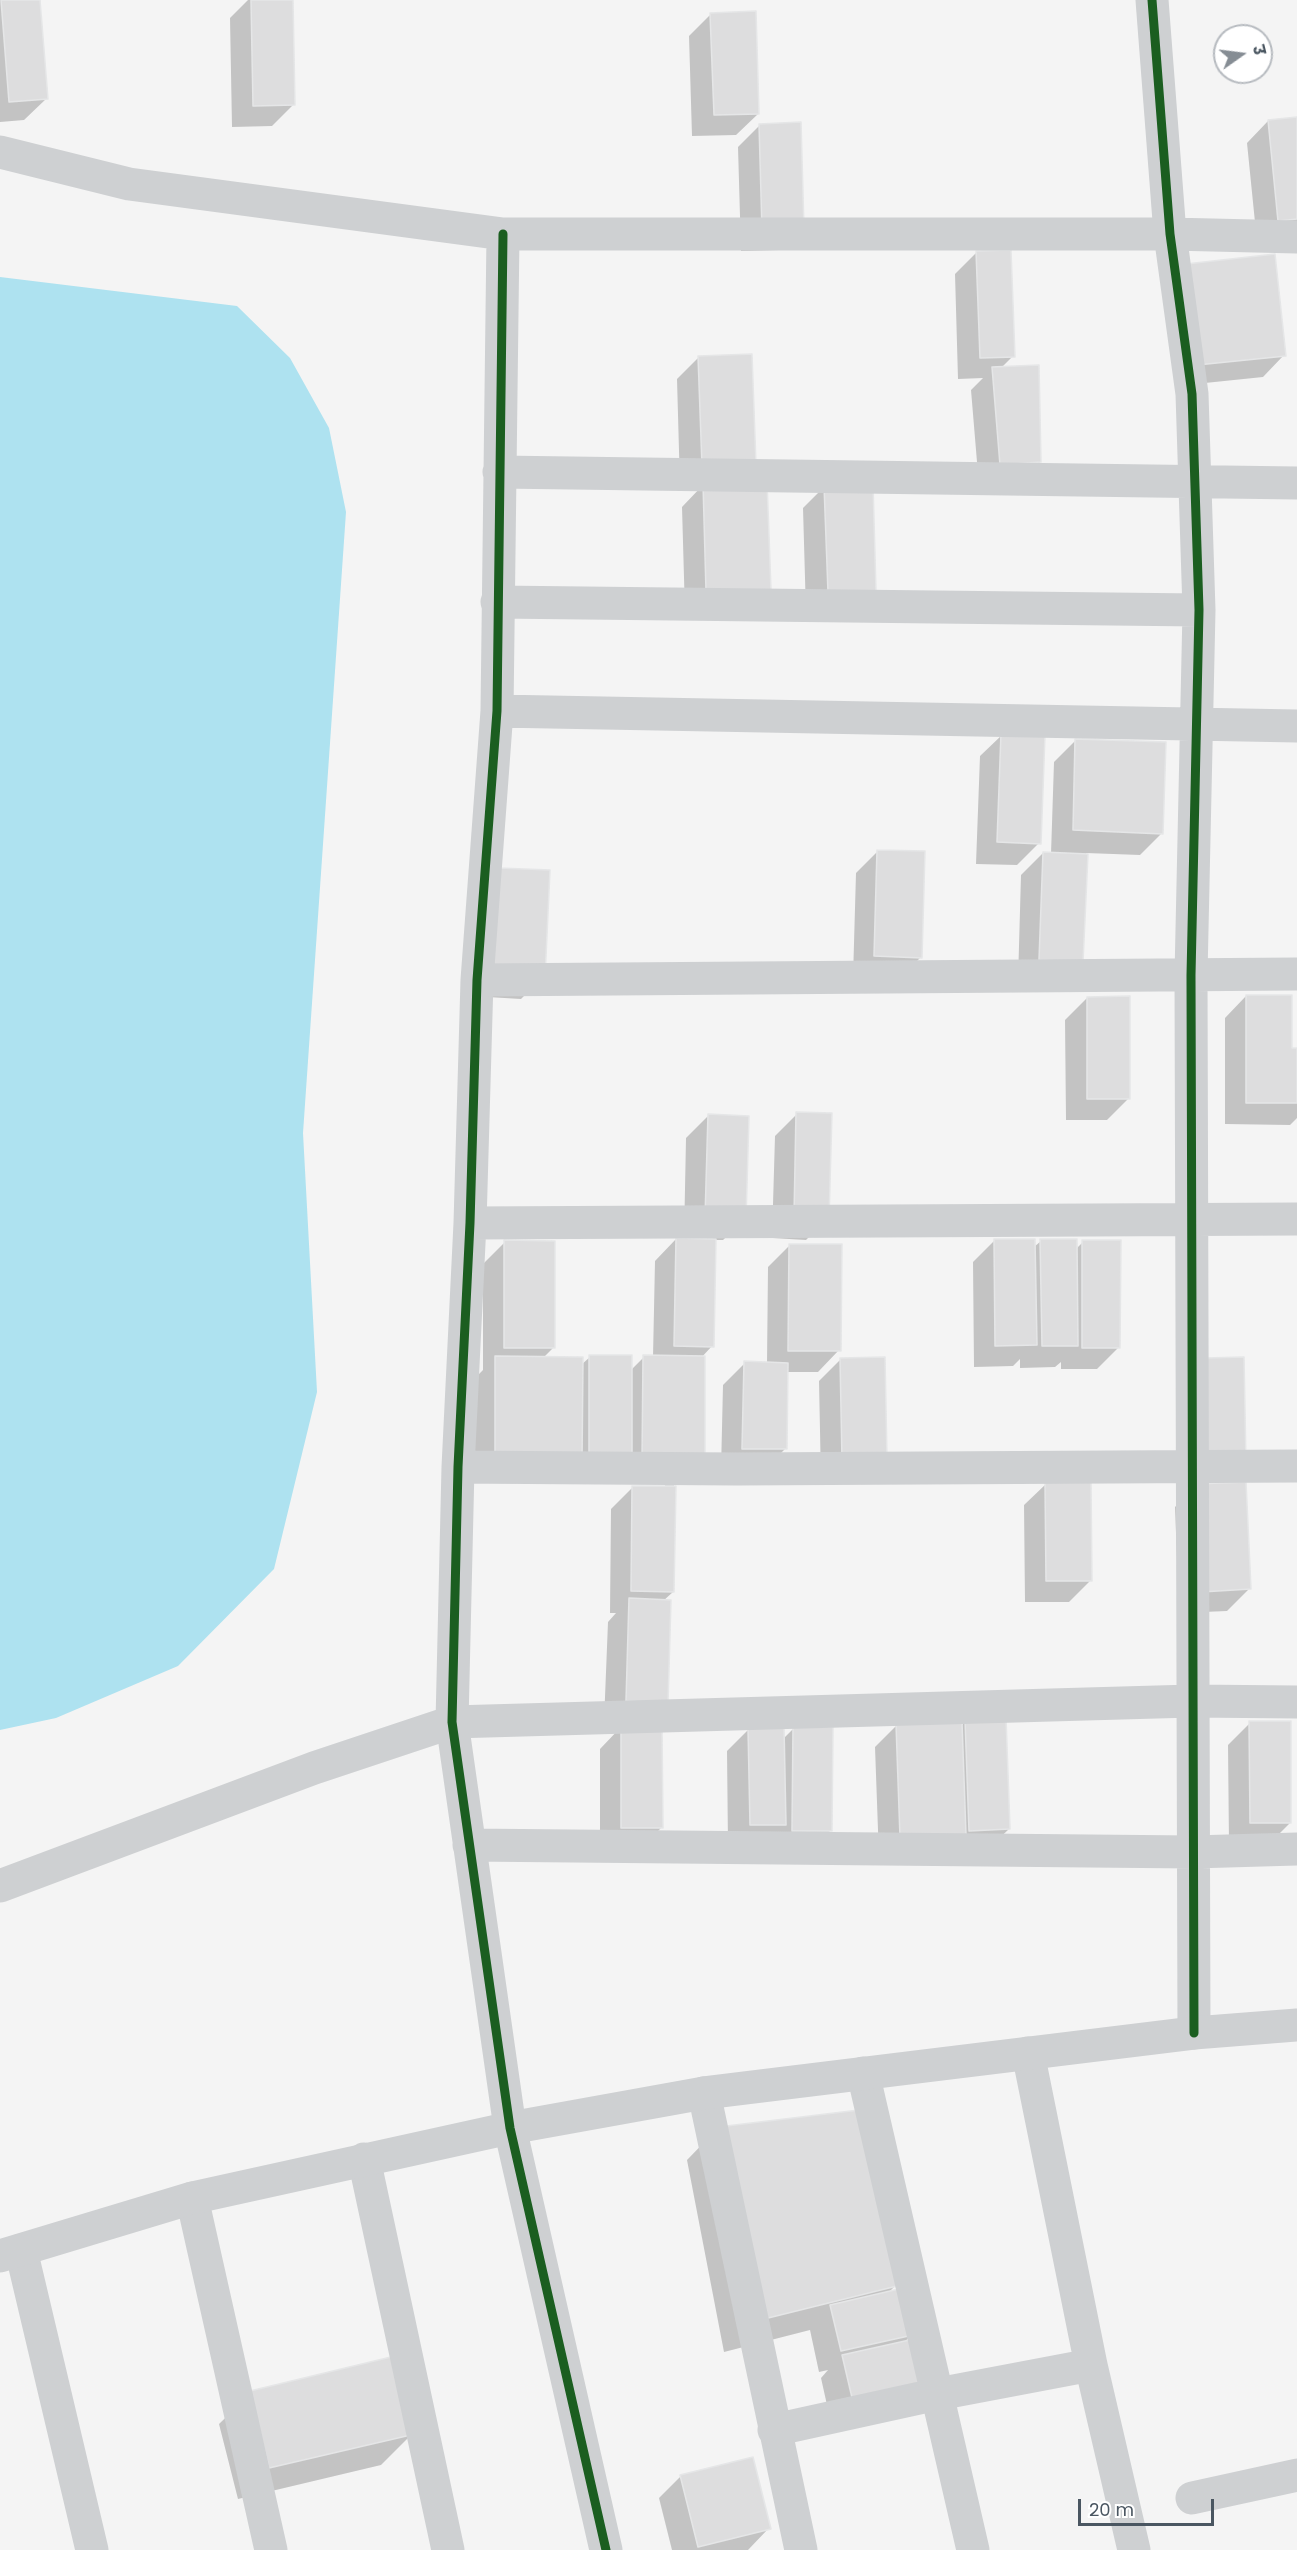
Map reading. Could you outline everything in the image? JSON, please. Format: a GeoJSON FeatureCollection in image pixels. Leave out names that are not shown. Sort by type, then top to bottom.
{"type":"FeatureCollection","features":[{"type":"Feature","properties":{"kind":"street"},"geometry":{"type":"LineString","coordinates":[[1152,0],[1170,234],[1192,394],[1199,610],[1191,975],[1194,2033]]}},
{"type":"Feature","properties":{"kind":"street"},"geometry":{"type":"LineString","coordinates":[[0,152],[129,184],[503,234],[1170,234],[1297,237]]}},
{"type":"Feature","properties":{"kind":"street"},"geometry":{"type":"LineString","coordinates":[[503,234],[497,711],[477,980],[470,1223],[458,1467],[452,1722],[510,2128],[606,2550]]}},
{"type":"Feature","properties":{"kind":"street"},"geometry":{"type":"LineString","coordinates":[[499,472],[1297,483]]}},
{"type":"Feature","properties":{"kind":"street"},"geometry":{"type":"LineString","coordinates":[[497,602],[1199,610]]}},
{"type":"Feature","properties":{"kind":"street"},"geometry":{"type":"LineString","coordinates":[[497,711],[1197,726],[1297,726]]}},
{"type":"Feature","properties":{"kind":"street"},"geometry":{"type":"LineString","coordinates":[[477,980],[1297,974]]}},
{"type":"Feature","properties":{"kind":"street"},"geometry":{"type":"LineString","coordinates":[[470,1223],[1297,1219]]}},
{"type":"Feature","properties":{"kind":"street"},"geometry":{"type":"LineString","coordinates":[[458,1467],[1297,1466]]}},
{"type":"Feature","properties":{"kind":"street"},"geometry":{"type":"LineString","coordinates":[[0,1886],[314,1768],[452,1722],[1192,1701],[1297,1702]]}},
{"type":"Feature","properties":{"kind":"street"},"geometry":{"type":"LineString","coordinates":[[469,1845],[1193,1852],[1297,1849]]}},
{"type":"Feature","properties":{"kind":"street"},"geometry":{"type":"LineString","coordinates":[[92,2550],[10,2253],[192,2198],[510,2128],[705,2093],[1028,2052],[1194,2033],[1297,2025]]}},
{"type":"Feature","properties":{"kind":"street"},"geometry":{"type":"LineString","coordinates":[[1028,2052],[1091,2365],[1134,2550]]}},
{"type":"Feature","properties":{"kind":"street"},"geometry":{"type":"LineString","coordinates":[[863,2073],[973,2550]]}},
{"type":"Feature","properties":{"kind":"street"},"geometry":{"type":"LineString","coordinates":[[705,2093],[801,2550]]}},
{"type":"Feature","properties":{"kind":"street"},"geometry":{"type":"LineString","coordinates":[[364,2159],[448,2550]]}},
{"type":"Feature","properties":{"kind":"street"},"geometry":{"type":"LineString","coordinates":[[192,2198],[271,2550]]}},
{"type":"Feature","properties":{"kind":"street"},"geometry":{"type":"LineString","coordinates":[[774,2430],[938,2394],[1091,2365]]}},
{"type":"Feature","properties":{"kind":"street"},"geometry":{"type":"LineString","coordinates":[[1192,2498],[1297,2475]]}},
{"type":"Feature","properties":{"kind":"water"},"geometry":{"type":"Polygon","coordinates":[[[0,277],[237,306],[290,358],[329,428],[346,512],[303,1133],[317,1392],[274,1569],[178,1666],[56,1718],[0,1730],[0,277]]]}},
{"type":"Feature","properties":{"kind":"building"},"geometry":{"type":"Polygon","coordinates":[[[1,0],[40,0],[48,99],[9,102],[1,0]]]}},
{"type":"Feature","properties":{"kind":"building"},"geometry":{"type":"Polygon","coordinates":[[[251,0],[293,0],[295,105],[253,106],[251,0]]]}},
{"type":"Feature","properties":{"kind":"building"},"geometry":{"type":"Polygon","coordinates":[[[756,11],[759,114],[714,115],[710,13],[756,11]]]}},
{"type":"Feature","properties":{"kind":"building"},"geometry":{"type":"Polygon","coordinates":[[[1297,117],[1297,219],[1278,221],[1268,120],[1297,117]]]}},
{"type":"Feature","properties":{"kind":"building"},"geometry":{"type":"Polygon","coordinates":[[[801,122],[804,229],[762,230],[759,124],[801,122]]]}},
{"type":"Feature","properties":{"kind":"building"},"geometry":{"type":"Polygon","coordinates":[[[1011,250],[1015,357],[980,358],[976,251],[1011,250]]]}},
{"type":"Feature","properties":{"kind":"building"},"geometry":{"type":"Polygon","coordinates":[[[1275,254],[1286,356],[1197,365],[1186,264],[1275,254]]]}},
{"type":"Feature","properties":{"kind":"building"},"geometry":{"type":"Polygon","coordinates":[[[752,354],[756,465],[702,466],[698,356],[752,354]]]}},
{"type":"Feature","properties":{"kind":"building"},"geometry":{"type":"Polygon","coordinates":[[[1039,365],[1041,462],[1000,465],[992,367],[1039,365]]]}},
{"type":"Feature","properties":{"kind":"building"},"geometry":{"type":"Polygon","coordinates":[[[767,481],[771,590],[706,591],[703,483],[767,481]]]}},
{"type":"Feature","properties":{"kind":"building"},"geometry":{"type":"Polygon","coordinates":[[[873,484],[876,591],[828,592],[824,485],[873,484]]]}},
{"type":"Feature","properties":{"kind":"building"},"geometry":{"type":"Polygon","coordinates":[[[1001,733],[1045,735],[1041,844],[997,842],[1001,733]]]}},
{"type":"Feature","properties":{"kind":"building"},"geometry":{"type":"Polygon","coordinates":[[[1075,739],[1166,742],[1163,834],[1073,830],[1075,739]]]}},
{"type":"Feature","properties":{"kind":"building"},"geometry":{"type":"Polygon","coordinates":[[[877,850],[925,851],[922,958],[874,956],[877,850]]]}},
{"type":"Feature","properties":{"kind":"building"},"geometry":{"type":"Polygon","coordinates":[[[1043,852],[1088,854],[1083,962],[1039,960],[1043,852]]]}},
{"type":"Feature","properties":{"kind":"building"},"geometry":{"type":"Polygon","coordinates":[[[498,868],[550,870],[545,978],[492,975],[498,868]]]}},
{"type":"Feature","properties":{"kind":"building"},"geometry":{"type":"Polygon","coordinates":[[[1246,995],[1292,995],[1292,1048],[1297,1048],[1297,1103],[1246,1103],[1246,995]]]}},
{"type":"Feature","properties":{"kind":"building"},"geometry":{"type":"Polygon","coordinates":[[[1130,996],[1130,1099],[1087,1099],[1087,997],[1130,996]]]}},
{"type":"Feature","properties":{"kind":"building"},"geometry":{"type":"Polygon","coordinates":[[[796,1112],[832,1113],[829,1219],[794,1217],[796,1112]]]}},
{"type":"Feature","properties":{"kind":"building"},"geometry":{"type":"Polygon","coordinates":[[[708,1114],[749,1116],[746,1219],[705,1218],[708,1114]]]}},
{"type":"Feature","properties":{"kind":"building"},"geometry":{"type":"Polygon","coordinates":[[[676,1238],[716,1239],[714,1347],[674,1346],[676,1238]]]}},
{"type":"Feature","properties":{"kind":"building"},"geometry":{"type":"Polygon","coordinates":[[[994,1239],[1035,1239],[1037,1345],[995,1346],[994,1239]]]}},
{"type":"Feature","properties":{"kind":"building"},"geometry":{"type":"Polygon","coordinates":[[[1040,1239],[1077,1239],[1078,1346],[1042,1346],[1040,1239]]]}},
{"type":"Feature","properties":{"kind":"building"},"geometry":{"type":"Polygon","coordinates":[[[504,1240],[555,1241],[555,1348],[504,1348],[504,1240]]]}},
{"type":"Feature","properties":{"kind":"building"},"geometry":{"type":"Polygon","coordinates":[[[1082,1240],[1121,1240],[1120,1348],[1082,1348],[1082,1240]]]}},
{"type":"Feature","properties":{"kind":"building"},"geometry":{"type":"Polygon","coordinates":[[[789,1244],[842,1244],[841,1351],[788,1351],[789,1244]]]}},
{"type":"Feature","properties":{"kind":"building"},"geometry":{"type":"Polygon","coordinates":[[[589,1355],[632,1355],[632,1462],[589,1461],[589,1355]]]}},
{"type":"Feature","properties":{"kind":"building"},"geometry":{"type":"Polygon","coordinates":[[[643,1355],[705,1356],[705,1463],[642,1463],[643,1355]]]}},
{"type":"Feature","properties":{"kind":"building"},"geometry":{"type":"Polygon","coordinates":[[[495,1356],[583,1357],[582,1462],[495,1462],[495,1356]]]}},
{"type":"Feature","properties":{"kind":"building"},"geometry":{"type":"Polygon","coordinates":[[[885,1357],[887,1459],[842,1460],[840,1358],[885,1357]]]}},
{"type":"Feature","properties":{"kind":"building"},"geometry":{"type":"Polygon","coordinates":[[[1244,1357],[1246,1464],[1207,1465],[1205,1358],[1244,1357]]]}},
{"type":"Feature","properties":{"kind":"building"},"geometry":{"type":"Polygon","coordinates":[[[744,1361],[788,1363],[787,1449],[742,1449],[744,1361]]]}},
{"type":"Feature","properties":{"kind":"building"},"geometry":{"type":"Polygon","coordinates":[[[1045,1482],[1091,1482],[1092,1581],[1046,1581],[1045,1482]]]}},
{"type":"Feature","properties":{"kind":"building"},"geometry":{"type":"Polygon","coordinates":[[[1246,1482],[1251,1589],[1201,1592],[1196,1484],[1246,1482]]]}},
{"type":"Feature","properties":{"kind":"building"},"geometry":{"type":"Polygon","coordinates":[[[632,1486],[676,1486],[674,1592],[631,1591],[632,1486]]]}},
{"type":"Feature","properties":{"kind":"building"},"geometry":{"type":"Polygon","coordinates":[[[629,1598],[671,1600],[668,1703],[626,1701],[629,1598]]]}},
{"type":"Feature","properties":{"kind":"building"},"geometry":{"type":"Polygon","coordinates":[[[1006,1718],[1010,1829],[969,1831],[965,1720],[1006,1718]]]}},
{"type":"Feature","properties":{"kind":"building"},"geometry":{"type":"Polygon","coordinates":[[[1249,1721],[1291,1721],[1291,1823],[1250,1823],[1249,1721]]]}},
{"type":"Feature","properties":{"kind":"building"},"geometry":{"type":"Polygon","coordinates":[[[962,1722],[966,1835],[900,1837],[896,1724],[962,1722]]]}},
{"type":"Feature","properties":{"kind":"building"},"geometry":{"type":"Polygon","coordinates":[[[621,1726],[662,1726],[663,1828],[621,1828],[621,1726]]]}},
{"type":"Feature","properties":{"kind":"building"},"geometry":{"type":"Polygon","coordinates":[[[784,1727],[786,1825],[750,1825],[748,1728],[784,1727]]]}},
{"type":"Feature","properties":{"kind":"building"},"geometry":{"type":"Polygon","coordinates":[[[793,1727],[833,1727],[832,1831],[792,1831],[793,1727]]]}},
{"type":"Feature","properties":{"kind":"building"},"geometry":{"type":"Polygon","coordinates":[[[859,2110],[897,2286],[756,2321],[718,2127],[859,2110]]]}},
{"type":"Feature","properties":{"kind":"building"},"geometry":{"type":"Polygon","coordinates":[[[903,2288],[913,2335],[841,2351],[830,2305],[903,2288]]]}},
{"type":"Feature","properties":{"kind":"building"},"geometry":{"type":"Polygon","coordinates":[[[914,2339],[925,2386],[853,2402],[842,2355],[914,2339]]]}},
{"type":"Feature","properties":{"kind":"building"},"geometry":{"type":"Polygon","coordinates":[[[395,2356],[415,2434],[269,2468],[250,2391],[395,2356]]]}},
{"type":"Feature","properties":{"kind":"building"},"geometry":{"type":"Polygon","coordinates":[[[753,2457],[771,2529],[698,2547],[680,2475],[753,2457]]]}},
{"type":"Feature","properties":{"kind":"cycle path"},"geometry":{"type":"LineString","coordinates":[[1152,0],[1170,234],[1192,394],[1199,610],[1191,975],[1194,2033]]}},
{"type":"Feature","properties":{"kind":"cycle path"},"geometry":{"type":"LineString","coordinates":[[503,234],[497,711],[477,980],[470,1223],[458,1467],[452,1722],[510,2128],[606,2550]]}}]}
